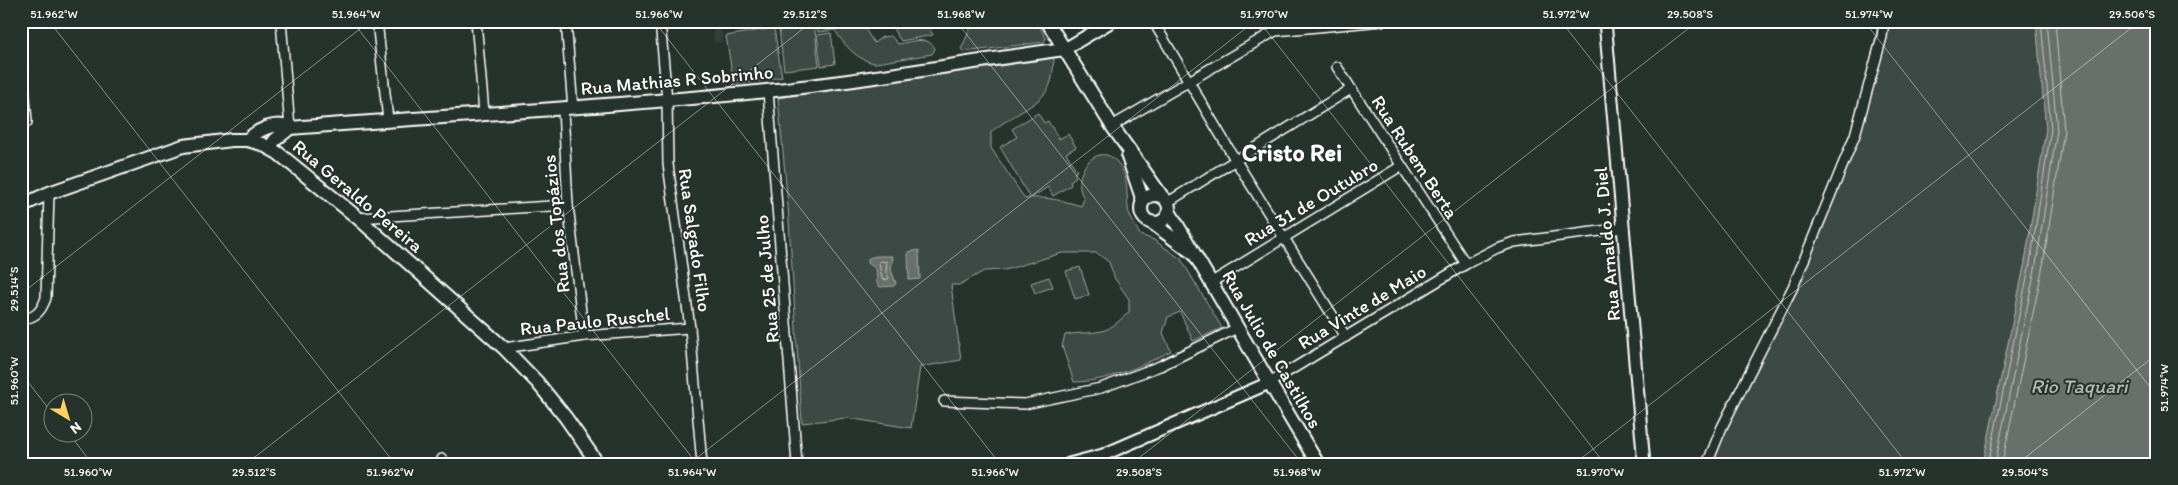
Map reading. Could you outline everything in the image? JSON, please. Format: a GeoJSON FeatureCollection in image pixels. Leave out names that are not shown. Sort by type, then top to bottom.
{"type":"FeatureCollection","features":[{"type":"Feature","properties":{"kind":"main road","name":"Rua Julio de Castilhos"},"geometry":{"type":"LineString","coordinates":[[1048,21],[1112,126],[1166,203],[1269,383],[1318,464]]}},
{"type":"Feature","properties":{"kind":"main road","name":"Rua Mathias R Sobrinho"},"geometry":{"type":"LineString","coordinates":[[247,140],[258,130],[283,125],[290,128],[484,113],[568,109],[768,91],[1065,49]]}},
{"type":"Feature","properties":{"kind":"main road"},"geometry":{"type":"LineString","coordinates":[[269,148],[275,140],[290,128]]}},
{"type":"Feature","properties":{"kind":"main road","name":"Rua Geraldo Pereira"},"geometry":{"type":"LineString","coordinates":[[21,206],[49,193],[183,146],[214,141],[247,140],[278,152],[358,218],[504,348],[537,382],[598,464]]}},
{"type":"Feature","properties":{"kind":"main road","name":"Rua Julio de Castilhos"},"geometry":{"type":"LineString","coordinates":[[1123,142],[1143,201]]}},
{"type":"Feature","properties":{"kind":"main road"},"geometry":{"type":"LineString","coordinates":[[1151,195],[1166,203],[1164,220],[1152,222],[1142,214],[1143,201],[1151,195]]}},
{"type":"Feature","properties":{"kind":"main road","name":"Rua Julio de Castilhos"},"geometry":{"type":"LineString","coordinates":[[1152,222],[1194,254]]}},
{"type":"Feature","properties":{"kind":"street"},"geometry":{"type":"LineString","coordinates":[[281,21],[290,128]]}},
{"type":"Feature","properties":{"kind":"street"},"geometry":{"type":"LineString","coordinates":[[377,21],[388,120]]}},
{"type":"Feature","properties":{"kind":"street"},"geometry":{"type":"LineString","coordinates":[[476,21],[484,113]]}},
{"type":"Feature","properties":{"kind":"street","name":"Rua dos Topázios"},"geometry":{"type":"LineString","coordinates":[[566,21],[568,205],[584,336]]}},
{"type":"Feature","properties":{"kind":"street","name":"Rua Salgado Filho"},"geometry":{"type":"LineString","coordinates":[[660,21],[667,100],[668,164],[690,328],[702,464]]}},
{"type":"Feature","properties":{"kind":"street"},"geometry":{"type":"LineString","coordinates":[[1065,49],[1112,21]]}},
{"type":"Feature","properties":{"kind":"street"},"geometry":{"type":"LineString","coordinates":[[1153,21],[1236,161],[1346,337]]}},
{"type":"Feature","properties":{"kind":"street"},"geometry":{"type":"LineString","coordinates":[[1270,21],[1275,31]]}},
{"type":"Feature","properties":{"kind":"street"},"geometry":{"type":"LineString","coordinates":[[1112,126],[1275,31],[1382,21]]}},
{"type":"Feature","properties":{"kind":"street","name":"Rua Arnaldo J. Diel"},"geometry":{"type":"LineString","coordinates":[[1605,21],[1644,464]]}},
{"type":"Feature","properties":{"kind":"street"},"geometry":{"type":"LineString","coordinates":[[1707,464],[1722,427],[1793,286],[1851,144],[1882,37],[1884,21]]}},
{"type":"Feature","properties":{"kind":"street"},"geometry":{"type":"LineString","coordinates":[[21,50],[27,122]]}},
{"type":"Feature","properties":{"kind":"street","name":"Rua Rubem Berta"},"geometry":{"type":"LineString","coordinates":[[1337,67],[1466,264]]}},
{"type":"Feature","properties":{"kind":"street"},"geometry":{"type":"LineString","coordinates":[[1166,203],[1351,89]]}},
{"type":"Feature","properties":{"kind":"street","name":"Rua 25 de Julho"},"geometry":{"type":"LineString","coordinates":[[768,91],[797,464]]}},
{"type":"Feature","properties":{"kind":"street","name":"Rua 31 de Outubro"},"geometry":{"type":"LineString","coordinates":[[1212,282],[1284,236],[1401,166]]}},
{"type":"Feature","properties":{"kind":"street"},"geometry":{"type":"LineString","coordinates":[[21,320],[31,318],[41,311],[46,298],[49,193]]}},
{"type":"Feature","properties":{"kind":"street"},"geometry":{"type":"LineString","coordinates":[[358,218],[568,205]]}},
{"type":"Feature","properties":{"kind":"street","name":"Rua Vinte de Maio"},"geometry":{"type":"LineString","coordinates":[[1072,464],[1104,455],[1269,383],[1466,264],[1497,248],[1514,242],[1624,228]]}},
{"type":"Feature","properties":{"kind":"street","name":"Rua Paulo Ruschel"},"geometry":{"type":"LineString","coordinates":[[504,348],[584,336],[690,328]]}},
{"type":"Feature","properties":{"kind":"street"},"geometry":{"type":"LineString","coordinates":[[944,401],[1025,404],[1101,388],[1160,366],[1237,328]]}},
{"type":"Feature","properties":{"kind":"shaded area"},"geometry":{"type":"Polygon","coordinates":[[[712,21],[721,21],[723,42],[714,43],[712,21]]]}},
{"type":"Feature","properties":{"kind":"shaded area"},"geometry":{"type":"Polygon","coordinates":[[[778,21],[814,21],[819,66],[784,70],[778,21]]]}},
{"type":"Feature","properties":{"kind":"shaded area"},"geometry":{"type":"Polygon","coordinates":[[[817,21],[860,21],[874,43],[882,37],[891,36],[898,44],[924,41],[929,42],[935,49],[932,54],[876,63],[870,62],[852,51],[835,30],[818,32],[817,21]]]}},
{"type":"Feature","properties":{"kind":"shaded area"},"geometry":{"type":"Polygon","coordinates":[[[888,21],[925,21],[933,35],[901,41],[888,21]]]}},
{"type":"Feature","properties":{"kind":"shaded area"},"geometry":{"type":"Polygon","coordinates":[[[974,21],[1036,21],[1046,38],[1044,42],[964,52],[961,49],[974,21]]]}},
{"type":"Feature","properties":{"kind":"shaded area"},"geometry":{"type":"Polygon","coordinates":[[[1879,21],[2036,21],[2046,129],[2025,262],[1983,464],[1707,464],[1793,287],[1855,135],[1879,21]]]}},
{"type":"Feature","properties":{"kind":"shaded area"},"geometry":{"type":"Polygon","coordinates":[[[774,28],[782,77],[734,85],[726,36],[774,28]]]}},
{"type":"Feature","properties":{"kind":"shaded area"},"geometry":{"type":"Polygon","coordinates":[[[831,33],[835,64],[821,66],[817,35],[831,33]]]}},
{"type":"Feature","properties":{"kind":"shaded area"},"geometry":{"type":"Polygon","coordinates":[[[1054,58],[1051,80],[1046,92],[1035,103],[991,132],[991,148],[1025,199],[1030,198],[1000,147],[1017,137],[1012,129],[1038,113],[1044,123],[1048,121],[1059,139],[1068,134],[1076,147],[1066,153],[1077,171],[1074,173],[1076,177],[1070,181],[1071,185],[1053,196],[1048,187],[1031,198],[1069,202],[1081,206],[1084,199],[1080,189],[1080,180],[1085,165],[1097,156],[1103,155],[1117,162],[1124,173],[1128,210],[1140,235],[1154,240],[1181,259],[1222,328],[1193,341],[1180,312],[1168,317],[1163,333],[1171,351],[1111,376],[1074,382],[1062,346],[1065,335],[1098,332],[1110,328],[1129,312],[1129,299],[1115,279],[1109,262],[1097,253],[1062,253],[1005,270],[984,271],[959,285],[951,285],[961,360],[920,367],[911,428],[847,418],[802,423],[788,206],[778,98],[1054,58]]]}},
{"type":"Feature","properties":{"kind":"shaded area"},"geometry":{"type":"Polygon","coordinates":[[[1080,267],[1089,295],[1075,299],[1066,271],[1080,267]]]}},
{"type":"Feature","properties":{"kind":"shaded area"},"geometry":{"type":"Polygon","coordinates":[[[1049,277],[1053,287],[1035,293],[1031,283],[1049,277]]]}},
{"type":"Feature","properties":{"kind":"water","name":"Rio Taquari"},"geometry":{"type":"Polygon","coordinates":[[[2036,21],[2157,21],[2157,464],[1983,464],[2025,262],[2046,129],[2036,21]]]}},
{"type":"Feature","properties":{"kind":"water"},"geometry":{"type":"Polygon","coordinates":[[[919,250],[920,279],[909,280],[908,252],[919,250]]]}},
{"type":"Feature","properties":{"kind":"water"},"geometry":{"type":"Polygon","coordinates":[[[877,256],[893,256],[891,270],[896,283],[894,286],[880,287],[877,283],[876,269],[868,263],[868,260],[877,256]]]}},
{"type":"Feature","properties":{"kind":"district","name":"Cristo Rei"},"geometry":{"type":"Point","coordinates":[1292,152]}}]}
